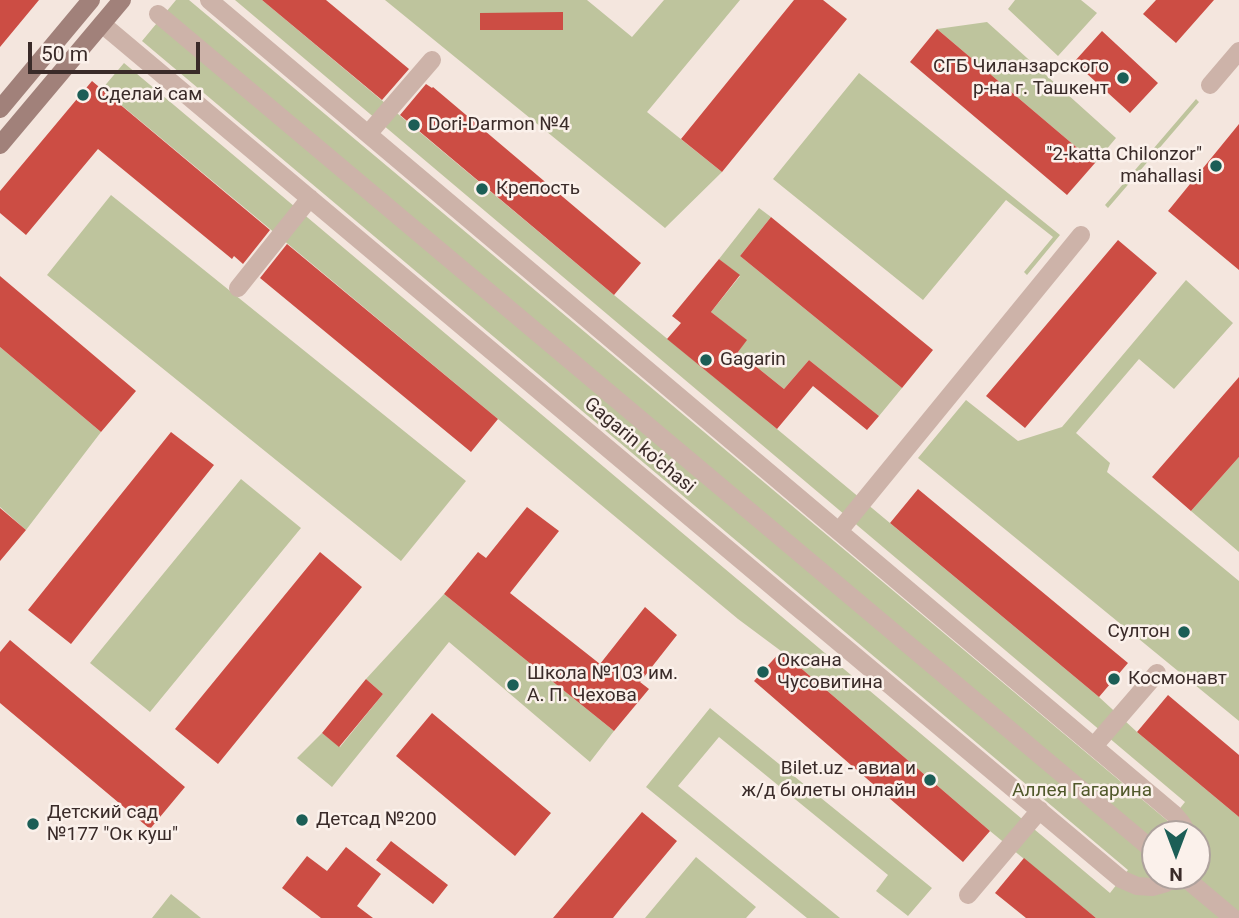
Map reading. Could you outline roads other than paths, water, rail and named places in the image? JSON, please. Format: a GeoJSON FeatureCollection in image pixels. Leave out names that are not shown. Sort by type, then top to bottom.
{"type":"FeatureCollection","features":[{"type":"Feature","properties":{"kind":"main road"},"geometry":{"type":"LineString","coordinates":[[0,145],[122,0]]}},
{"type":"Feature","properties":{"kind":"main road"},"geometry":{"type":"LineString","coordinates":[[0,109],[87,4]]}},
{"type":"Feature","properties":{"kind":"main road","name":"Gagarin ko'chasi"},"geometry":{"type":"LineString","coordinates":[[87,4],[102,24]]}},
{"type":"Feature","properties":{"kind":"street"},"geometry":{"type":"LineString","coordinates":[[209,0],[1180,820]]}},
{"type":"Feature","properties":{"kind":"street"},"geometry":{"type":"LineString","coordinates":[[158,14],[1141,840]]}},
{"type":"Feature","properties":{"kind":"street","name":"Gagarin ko'chasi"},"geometry":{"type":"LineString","coordinates":[[102,24],[1121,879],[1141,886]]}},
{"type":"Feature","properties":{"kind":"street"},"geometry":{"type":"LineString","coordinates":[[1210,85],[1239,51]]}},
{"type":"Feature","properties":{"kind":"street"},"geometry":{"type":"LineString","coordinates":[[368,134],[432,60]]}},
{"type":"Feature","properties":{"kind":"street"},"geometry":{"type":"LineString","coordinates":[[238,288],[310,198]]}},
{"type":"Feature","properties":{"kind":"street"},"geometry":{"type":"LineString","coordinates":[[839,531],[1082,235]]}},
{"type":"Feature","properties":{"kind":"street"},"geometry":{"type":"LineString","coordinates":[[1094,746],[1157,673]]}},
{"type":"Feature","properties":{"kind":"street"},"geometry":{"type":"LineString","coordinates":[[968,895],[1040,810]]}},
{"type":"Feature","properties":{"kind":"street"},"geometry":{"type":"LineString","coordinates":[[1200,890],[1233,918]]}},
{"type":"Feature","properties":{"kind":"place","name":"СГБ Чиланзарского р-на г. Ташкент"},"geometry":{"type":"Point","coordinates":[1123,78]}},
{"type":"Feature","properties":{"kind":"place","name":"Сделай сам"},"geometry":{"type":"Point","coordinates":[83,95]}},
{"type":"Feature","properties":{"kind":"place","name":"Dori-Darmon №4"},"geometry":{"type":"Point","coordinates":[414,125]}},
{"type":"Feature","properties":{"kind":"place","name":"\"2-katta Chilonzor\" mahallasi"},"geometry":{"type":"Point","coordinates":[1216,166]}},
{"type":"Feature","properties":{"kind":"place","name":"Крепость"},"geometry":{"type":"Point","coordinates":[482,189]}},
{"type":"Feature","properties":{"kind":"place","name":"Gagarin"},"geometry":{"type":"Point","coordinates":[706,360]}},
{"type":"Feature","properties":{"kind":"place","name":"Султон"},"geometry":{"type":"Point","coordinates":[1184,632]}},
{"type":"Feature","properties":{"kind":"place","name":"Оксана Чусовитина"},"geometry":{"type":"Point","coordinates":[763,672]}},
{"type":"Feature","properties":{"kind":"place","name":"Космонавт"},"geometry":{"type":"Point","coordinates":[1114,679]}},
{"type":"Feature","properties":{"kind":"place","name":"Школа №103 им. А. П. Чехова"},"geometry":{"type":"Point","coordinates":[513,685]}},
{"type":"Feature","properties":{"kind":"place","name":"Bilet.uz - авиа и ж/д билеты онлайн"},"geometry":{"type":"Point","coordinates":[930,780]}},
{"type":"Feature","properties":{"kind":"place","name":"Детсад №200"},"geometry":{"type":"Point","coordinates":[302,820]}},
{"type":"Feature","properties":{"kind":"place","name":"Детский сад №177 \"Ок куш\""},"geometry":{"type":"Point","coordinates":[33,824]}},
{"type":"Feature","properties":{"kind":"park label","name":"Аллея Гагарина"},"geometry":{"type":"Point","coordinates":[1082,791]}}]}
